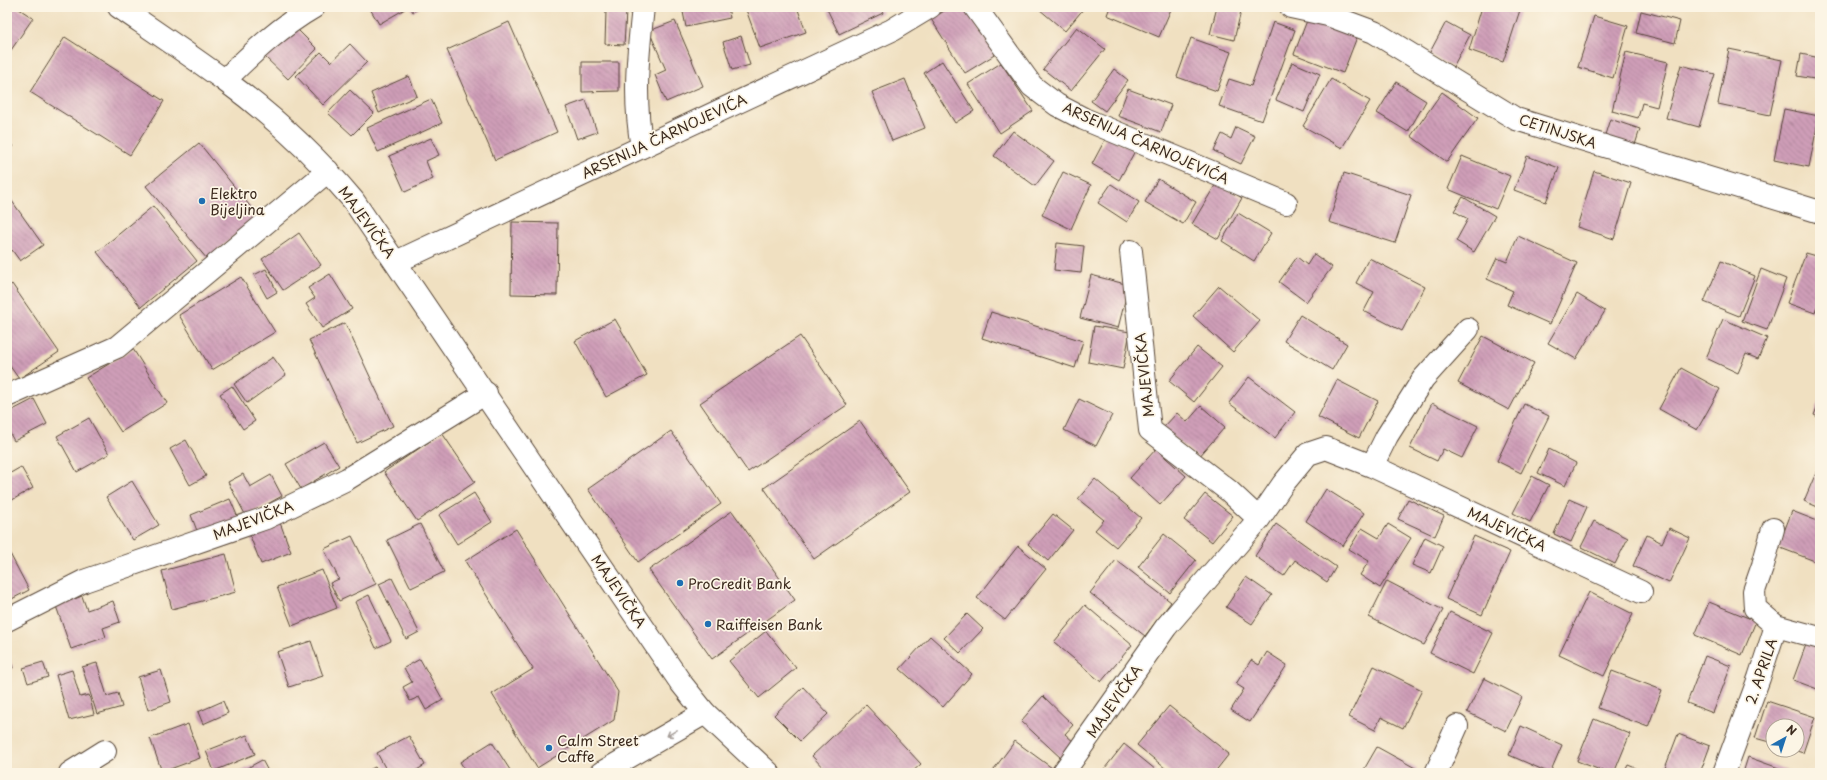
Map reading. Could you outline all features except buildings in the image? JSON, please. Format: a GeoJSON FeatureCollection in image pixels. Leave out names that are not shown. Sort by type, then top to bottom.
{"type":"FeatureCollection","features":[{"type":"Feature","properties":{"kind":"street","name":"MAJEVIČKA"},"geometry":{"type":"LineString","coordinates":[[119,7],[225,80],[289,133],[328,171],[353,200],[486,393],[681,683],[705,713],[769,773]]}},
{"type":"Feature","properties":{"kind":"street"},"geometry":{"type":"LineString","coordinates":[[225,80],[298,16],[314,7]]}},
{"type":"Feature","properties":{"kind":"street"},"geometry":{"type":"LineString","coordinates":[[642,147],[637,118],[636,76],[643,7]]}},
{"type":"Feature","properties":{"kind":"street","name":"ARSENIJA ČARNOJEVIĆA"},"geometry":{"type":"LineString","coordinates":[[396,262],[892,30],[930,7]]}},
{"type":"Feature","properties":{"kind":"street","name":"ARSENIJA ČARNOJEVIĆA"},"geometry":{"type":"LineString","coordinates":[[975,7],[1032,86],[1057,105],[1084,119],[1286,203]]}},
{"type":"Feature","properties":{"kind":"street","name":"CETINJSKA"},"geometry":{"type":"LineString","coordinates":[[1290,7],[1328,15],[1374,32],[1516,119],[1820,212]]}},
{"type":"Feature","properties":{"kind":"street"},"geometry":{"type":"LineString","coordinates":[[7,396],[117,347],[328,171]]}},
{"type":"Feature","properties":{"kind":"street","name":"MAJEVIČKA"},"geometry":{"type":"LineString","coordinates":[[1131,251],[1150,430],[1229,491],[1259,520]]}},
{"type":"Feature","properties":{"kind":"street"},"geometry":{"type":"LineString","coordinates":[[1372,466],[1387,436],[1423,379],[1468,329]]}},
{"type":"Feature","properties":{"kind":"street","name":"MAJEVIČKA"},"geometry":{"type":"LineString","coordinates":[[7,620],[84,581],[266,518],[347,479],[486,393]]}},
{"type":"Feature","properties":{"kind":"street","name":"MAJEVIČKA"},"geometry":{"type":"LineString","coordinates":[[1063,773],[1166,627],[1259,520],[1283,484],[1308,454],[1326,448],[1372,466],[1641,592]]}},
{"type":"Feature","properties":{"kind":"street","name":"2. APRILA"},"geometry":{"type":"LineString","coordinates":[[1724,773],[1759,678],[1776,626],[1754,608],[1754,591],[1773,529]]}},
{"type":"Feature","properties":{"kind":"street"},"geometry":{"type":"LineString","coordinates":[[1776,626],[1820,638]]}},
{"type":"Feature","properties":{"kind":"street"},"geometry":{"type":"LineString","coordinates":[[601,773],[705,713]]}},
{"type":"Feature","properties":{"kind":"street"},"geometry":{"type":"LineString","coordinates":[[1436,773],[1457,726]]}},
{"type":"Feature","properties":{"kind":"street"},"geometry":{"type":"LineString","coordinates":[[70,773],[105,751]]}},
{"type":"Feature","properties":{"kind":"place","name":"Elektro Bijeljina"},"geometry":{"type":"Point","coordinates":[202,201]}},
{"type":"Feature","properties":{"kind":"place","name":"ProCredit Bank"},"geometry":{"type":"Point","coordinates":[680,583]}},
{"type":"Feature","properties":{"kind":"place","name":"Raiffeisen Bank"},"geometry":{"type":"Point","coordinates":[708,624]}},
{"type":"Feature","properties":{"kind":"place","name":"Calm Street Caffe"},"geometry":{"type":"Point","coordinates":[549,748]}}]}
